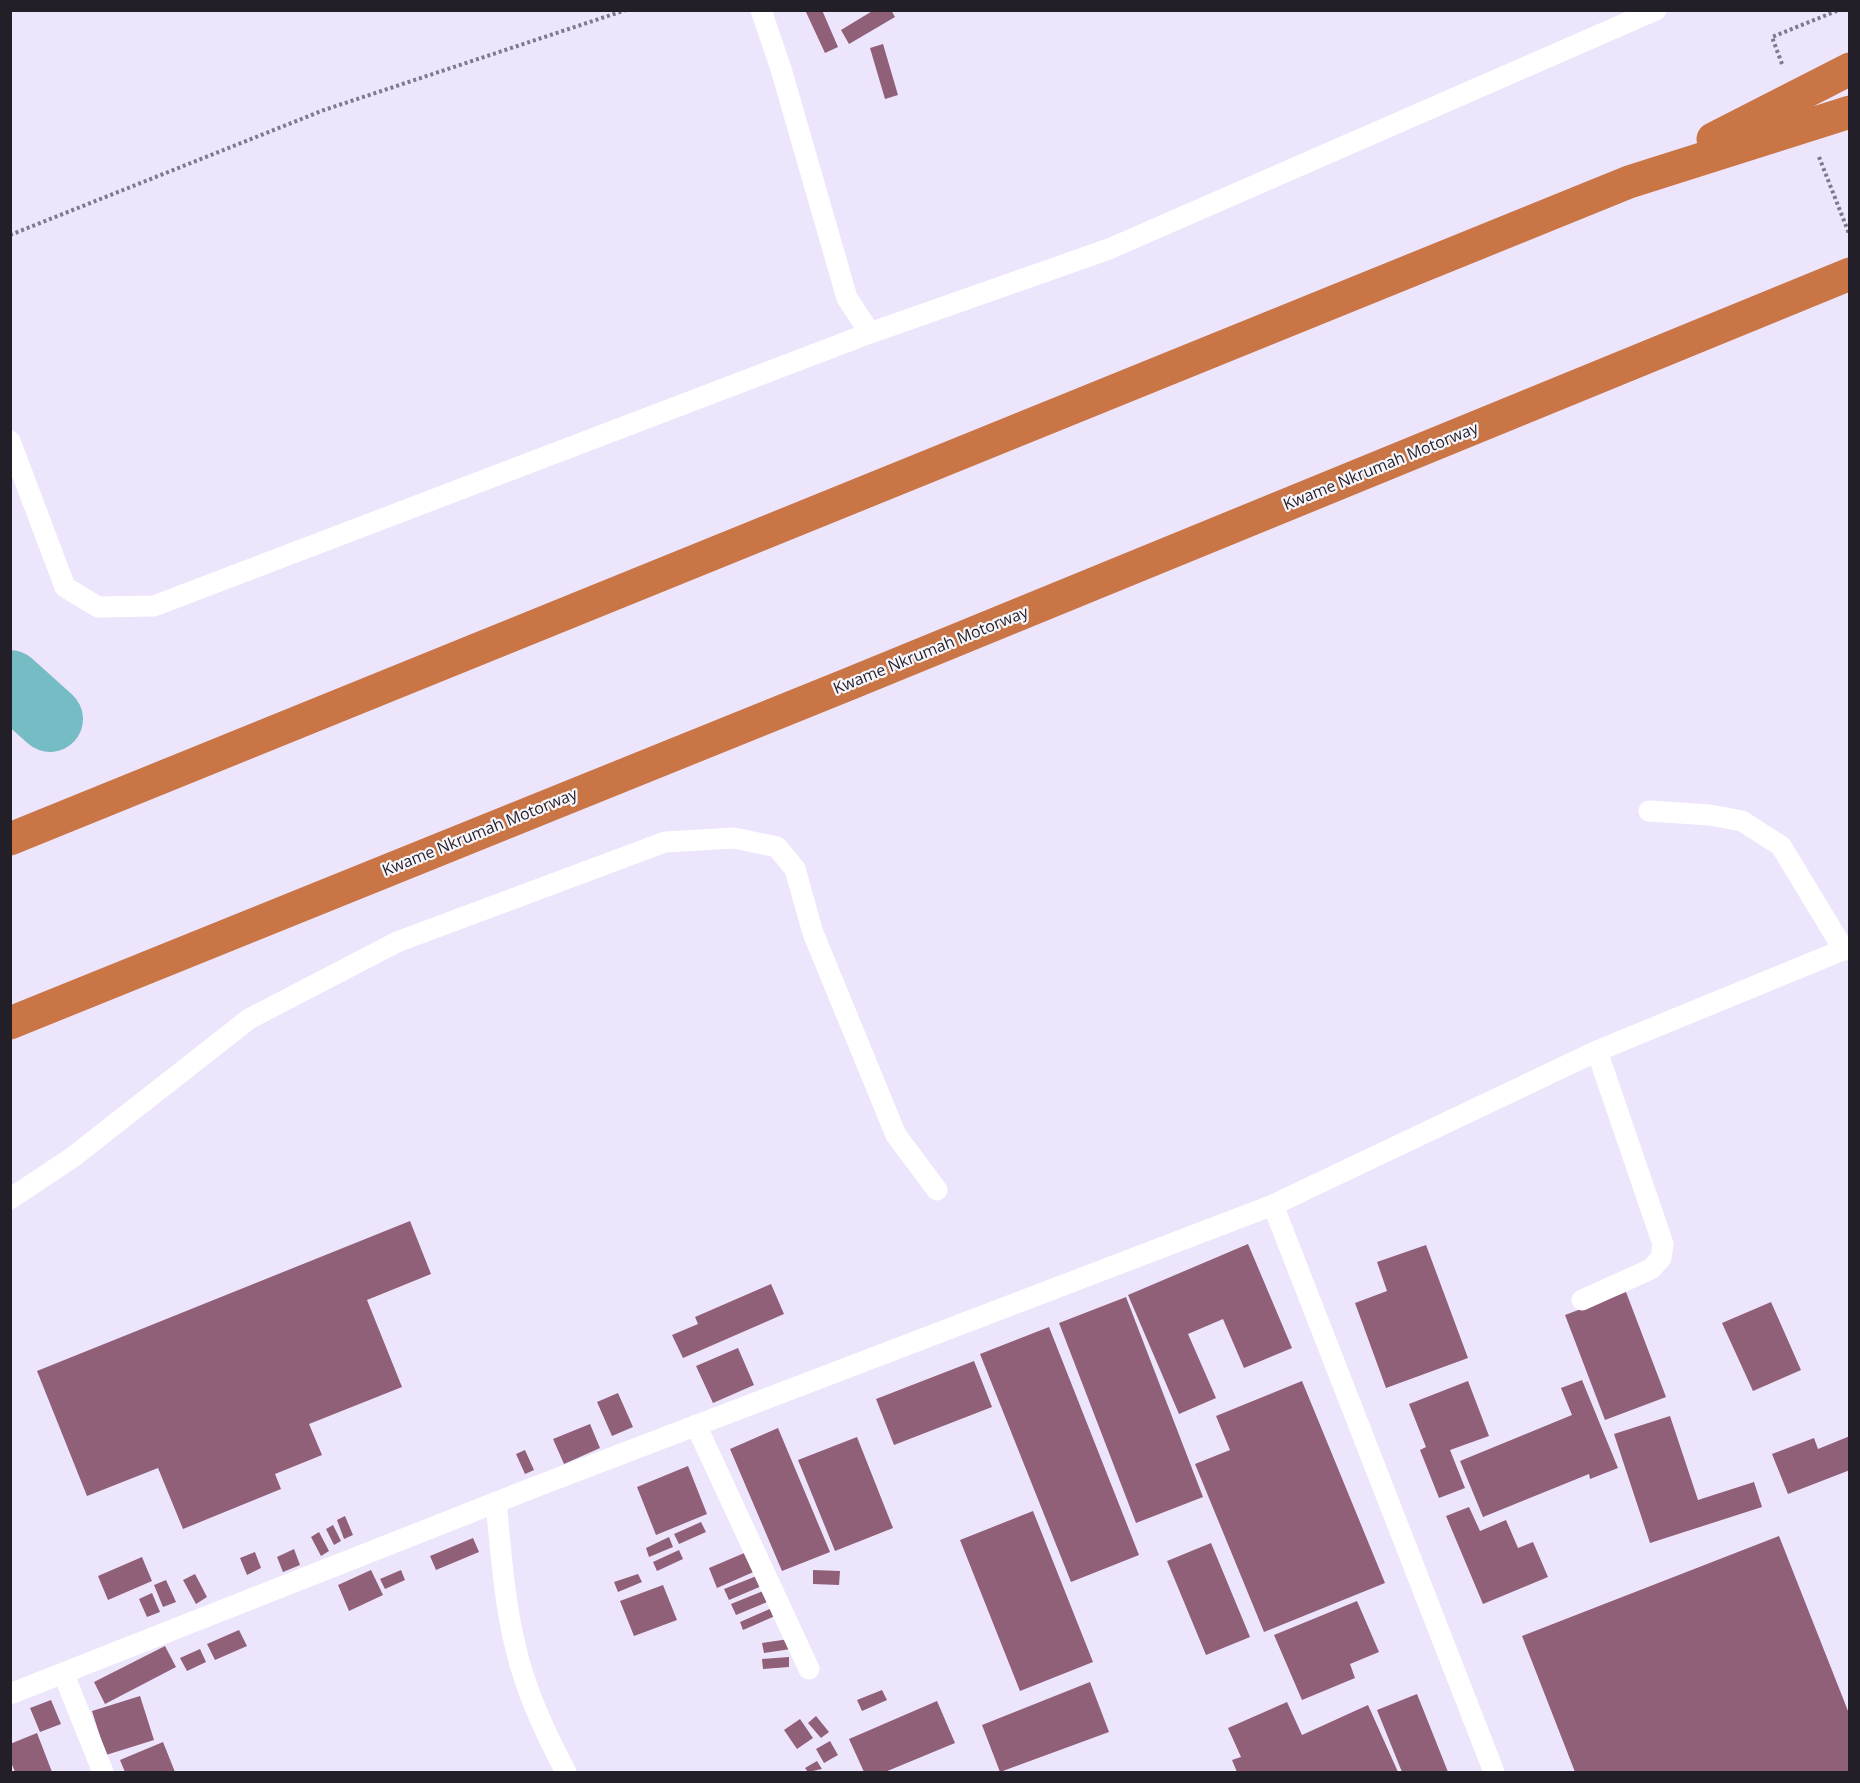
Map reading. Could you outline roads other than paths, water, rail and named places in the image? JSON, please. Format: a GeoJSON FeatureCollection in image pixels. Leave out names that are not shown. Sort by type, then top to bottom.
{"type":"FeatureCollection","features":[{"type":"Feature","properties":{"kind":"highway"},"geometry":{"type":"LineString","coordinates":[[1629,182],[1850,69]]}},
{"type":"Feature","properties":{"kind":"highway"},"geometry":{"type":"LineString","coordinates":[[10,839],[1629,182],[1850,112]]}},
{"type":"Feature","properties":{"kind":"highway","name":"Kwame Nkrumah Motorway"},"geometry":{"type":"LineString","coordinates":[[10,1023],[1850,274]]}},
{"type":"Feature","properties":{"kind":"highway"},"geometry":{"type":"LineString","coordinates":[[1812,290],[1850,280]]}},
{"type":"Feature","properties":{"kind":"lane"},"geometry":{"type":"LineString","coordinates":[[761,10],[781,69],[847,298],[870,333]]}},
{"type":"Feature","properties":{"kind":"lane"},"geometry":{"type":"LineString","coordinates":[[10,441],[65,587],[98,607],[154,606],[870,333],[1109,249],[1656,10]]}},
{"type":"Feature","properties":{"kind":"lane"},"geometry":{"type":"LineString","coordinates":[[10,1694],[64,1675],[496,1502],[1273,1205],[1597,1051],[1847,948],[1781,846],[1742,821],[1710,814],[1649,812]]}},
{"type":"Feature","properties":{"kind":"lane"},"geometry":{"type":"LineString","coordinates":[[10,1199],[73,1157],[249,1019],[397,942],[664,842],[734,838],[777,847],[795,869],[813,933],[896,1135],[937,1190]]}},
{"type":"Feature","properties":{"kind":"lane"},"geometry":{"type":"LineString","coordinates":[[1582,1300],[1651,1269],[1663,1252],[1663,1244],[1597,1051]]}},
{"type":"Feature","properties":{"kind":"lane"},"geometry":{"type":"LineString","coordinates":[[1273,1205],[1494,1773]]}},
{"type":"Feature","properties":{"kind":"lane"},"geometry":{"type":"LineString","coordinates":[[696,1425],[809,1669]]}},
{"type":"Feature","properties":{"kind":"lane"},"geometry":{"type":"LineString","coordinates":[[496,1502],[515,1648],[525,1682],[544,1730],[566,1773]]}},
{"type":"Feature","properties":{"kind":"lane"},"geometry":{"type":"LineString","coordinates":[[64,1675],[104,1773]]}},
{"type":"Feature","properties":{"kind":"waterway"},"geometry":{"type":"LineString","coordinates":[[10,683],[50,719]]}}]}
